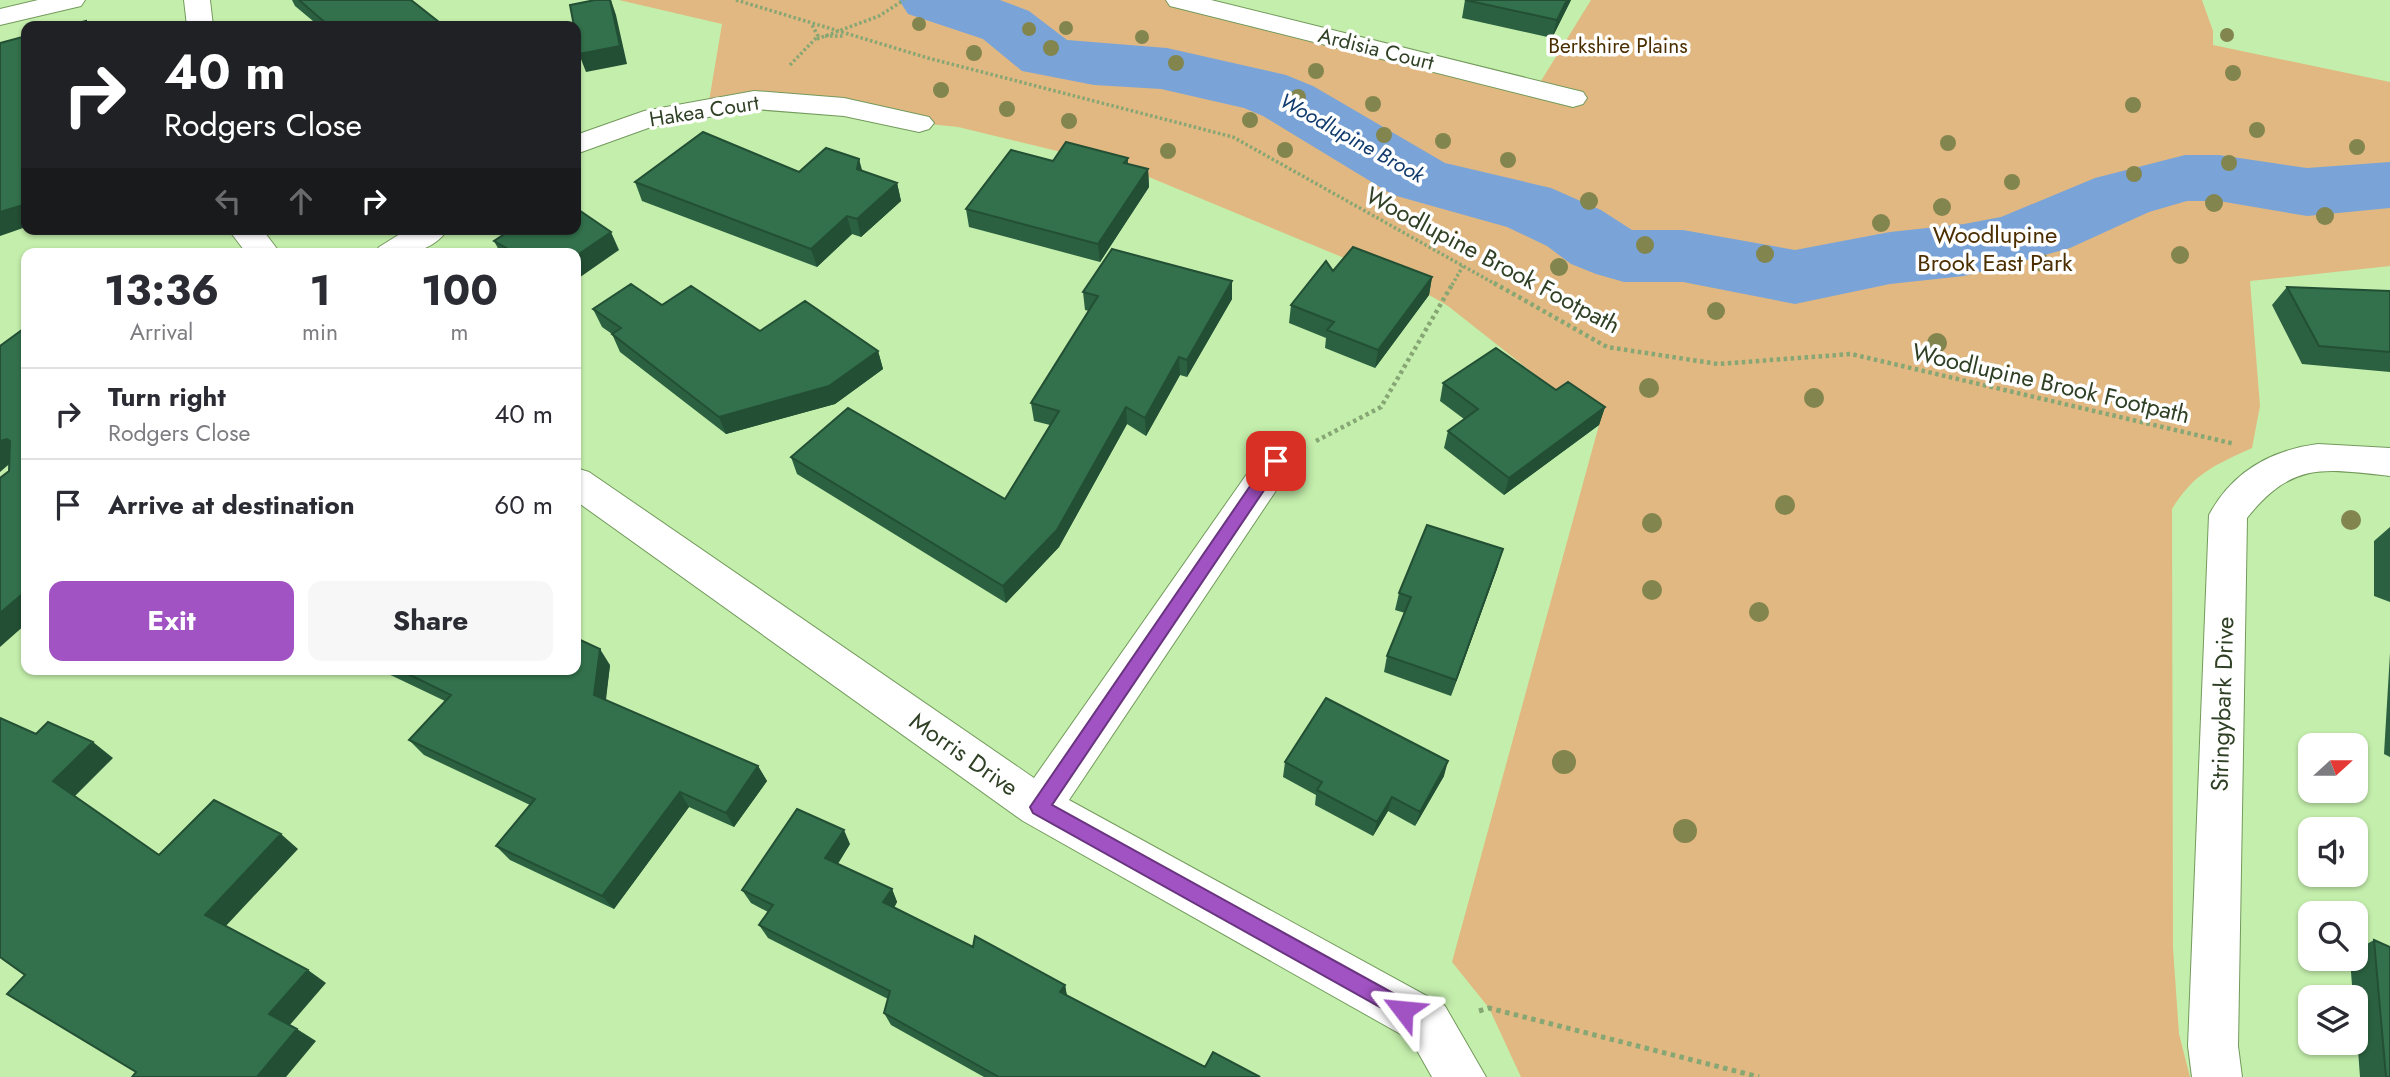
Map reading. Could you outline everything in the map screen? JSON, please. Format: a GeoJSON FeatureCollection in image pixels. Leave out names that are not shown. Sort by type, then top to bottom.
{"type":"FeatureCollection","features":[{"type":"Feature","properties":{"kind":"street"},"geometry":{"type":"LineString","coordinates":[[0,16],[72,0]]}},
{"type":"Feature","properties":{"kind":"street"},"geometry":{"type":"LineString","coordinates":[[197,0],[199,21]]}},
{"type":"Feature","properties":{"kind":"street","name":"Ardisia Court"},"geometry":{"type":"LineString","coordinates":[[1179,0],[1573,97]]}},
{"type":"Feature","properties":{"kind":"street","name":"Hakea Court"},"geometry":{"type":"LineString","coordinates":[[581,143],[645,120],[754,100],[844,107],[919,123]]}},
{"type":"Feature","properties":{"kind":"street"},"geometry":{"type":"LineString","coordinates":[[400,248],[422,235]]}},
{"type":"Feature","properties":{"kind":"street","name":"Stringybark Drive"},"geometry":{"type":"LineString","coordinates":[[2217,1077],[2213,1046],[2228,515],[2259,478],[2298,458],[2326,456],[2390,462]]}},
{"type":"Feature","properties":{"kind":"street"},"geometry":{"type":"LineString","coordinates":[[1039,807],[1276,461]]}},
{"type":"Feature","properties":{"kind":"street","name":"Morris Drive"},"geometry":{"type":"LineString","coordinates":[[581,486],[1039,807],[1428,1023],[1461,1077]]}},
{"type":"Feature","properties":{"kind":"path","name":"Woodlupine Brook Footpath"},"geometry":{"type":"LineString","coordinates":[[736,0],[859,38],[1233,138],[1607,346],[1718,364],[1851,354],[2298,458]]}},
{"type":"Feature","properties":{"kind":"path"},"geometry":{"type":"LineString","coordinates":[[859,38],[828,36],[815,41],[823,34],[853,25],[903,2]]}},
{"type":"Feature","properties":{"kind":"path"},"geometry":{"type":"LineString","coordinates":[[826,28],[853,25]]}},
{"type":"Feature","properties":{"kind":"path"},"geometry":{"type":"LineString","coordinates":[[853,25],[853,31],[859,38]]}},
{"type":"Feature","properties":{"kind":"path"},"geometry":{"type":"LineString","coordinates":[[1276,461],[1381,407],[1463,266]]}},
{"type":"Feature","properties":{"kind":"path"},"geometry":{"type":"LineString","coordinates":[[1428,1023],[1489,1008],[1759,1077]]}},
{"type":"Feature","properties":{"kind":"green space"},"geometry":{"type":"Polygon","coordinates":[[[619,0],[1179,0],[1536,89],[1591,0],[2202,0],[2213,31],[2213,45],[2390,82],[2390,266],[2250,281],[2260,406],[2252,448],[2206,471],[2172,509],[2173,948],[2179,1034],[2190,1077],[1521,1077],[1489,1008],[1452,962],[1599,425],[1448,306],[1419,289],[1127,168],[958,127],[919,123],[844,107],[708,107],[722,24],[619,0]]]}},
{"type":"Feature","properties":{"kind":"building"},"geometry":{"type":"Polygon","coordinates":[[[299,0],[411,0],[438,21],[323,21],[299,0]]]}},
{"type":"Feature","properties":{"kind":"building"},"geometry":{"type":"Polygon","coordinates":[[[610,0],[620,46],[581,54],[581,21],[573,21],[570,5],[610,0]]]}},
{"type":"Feature","properties":{"kind":"building"},"geometry":{"type":"Polygon","coordinates":[[[1465,0],[1567,0],[1557,20],[1465,0]]]}},
{"type":"Feature","properties":{"kind":"building"},"geometry":{"type":"Polygon","coordinates":[[[21,37],[21,206],[0,212],[0,43],[21,37]]]}},
{"type":"Feature","properties":{"kind":"building"},"geometry":{"type":"Polygon","coordinates":[[[703,132],[799,172],[826,148],[859,159],[857,169],[897,183],[857,219],[847,216],[811,249],[635,182],[703,132]]]}},
{"type":"Feature","properties":{"kind":"building"},"geometry":{"type":"Polygon","coordinates":[[[1066,142],[1128,158],[1124,163],[1148,169],[1098,244],[966,209],[1011,150],[1053,161],[1066,142]]]}},
{"type":"Feature","properties":{"kind":"building"},"geometry":{"type":"Polygon","coordinates":[[[581,211],[611,232],[581,253],[581,248],[506,248],[494,241],[503,235],[581,235],[581,211]]]}},
{"type":"Feature","properties":{"kind":"building"},"geometry":{"type":"Polygon","coordinates":[[[1353,247],[1432,277],[1378,350],[1327,330],[1334,322],[1291,305],[1326,261],[1333,271],[1353,247]]]}},
{"type":"Feature","properties":{"kind":"building"},"geometry":{"type":"Polygon","coordinates":[[[1112,249],[1232,281],[1187,360],[1179,357],[1145,418],[1126,407],[1057,530],[1003,586],[791,457],[848,408],[1005,499],[1059,411],[1031,403],[1098,296],[1083,292],[1112,249]]]}},
{"type":"Feature","properties":{"kind":"building"},"geometry":{"type":"Polygon","coordinates":[[[631,284],[662,305],[691,286],[760,331],[805,301],[878,351],[829,386],[719,417],[612,334],[621,328],[593,309],[631,284]]]}},
{"type":"Feature","properties":{"kind":"building"},"geometry":{"type":"Polygon","coordinates":[[[2287,287],[2390,291],[2390,352],[2319,346],[2287,287]]]}},
{"type":"Feature","properties":{"kind":"building"},"geometry":{"type":"Polygon","coordinates":[[[21,331],[21,595],[0,613],[0,478],[9,471],[10,441],[0,441],[0,346],[21,331]]]}},
{"type":"Feature","properties":{"kind":"building"},"geometry":{"type":"Polygon","coordinates":[[[1496,348],[1556,390],[1568,382],[1605,407],[1509,478],[1448,431],[1478,409],[1443,383],[1496,348]]]}},
{"type":"Feature","properties":{"kind":"building"},"geometry":{"type":"Polygon","coordinates":[[[1427,525],[1503,549],[1456,680],[1387,656],[1411,597],[1399,593],[1427,525]]]}},
{"type":"Feature","properties":{"kind":"building"},"geometry":{"type":"Polygon","coordinates":[[[581,640],[600,649],[594,695],[758,766],[726,813],[680,792],[602,896],[496,846],[535,799],[409,740],[451,695],[410,675],[581,675],[581,640]]]}},
{"type":"Feature","properties":{"kind":"building"},"geometry":{"type":"Polygon","coordinates":[[[1326,698],[1448,761],[1420,812],[1392,797],[1377,822],[1317,790],[1322,782],[1285,762],[1326,698]]]}},
{"type":"Feature","properties":{"kind":"building"},"geometry":{"type":"Polygon","coordinates":[[[0,718],[36,734],[48,722],[93,742],[53,781],[159,855],[214,800],[281,834],[205,915],[308,970],[269,1014],[297,1029],[257,1077],[132,1077],[136,1072],[7,994],[25,975],[0,957],[0,718]]]}},
{"type":"Feature","properties":{"kind":"building"},"geometry":{"type":"Polygon","coordinates":[[[797,809],[844,830],[825,858],[892,889],[883,902],[973,947],[975,936],[1065,985],[1060,992],[1205,1067],[1213,1052],[1260,1077],[999,1077],[884,1013],[890,991],[759,925],[773,905],[742,890],[797,809]]]}},
{"type":"Feature","properties":{"kind":"building"},"geometry":{"type":"Polygon","coordinates":[[[2374,940],[2390,947],[2390,1077],[2386,1077],[2374,940]]]}},
{"type":"Feature","properties":{"kind":"waterway","name":"Woodlupine Brook"},"geometry":{"type":"LineString","coordinates":[[931,0],[956,6],[1006,25],[1046,57],[1094,65],[1167,69],[1199,79],[1261,90],[1288,101],[1419,179],[1495,201],[1524,205],[1574,228],[1599,246],[1624,256],[1683,256],[1795,277],[1890,258],[1964,250],[2005,241],[2043,230],[2122,195],[2185,178],[2219,178],[2307,192],[2390,185]]}},
{"type":"Feature","properties":{"kind":"route"},"geometry":{"type":"LineString","coordinates":[[1276,461],[1039,807],[1403,1010]]}},
{"type":"Feature","properties":{"kind":"park label","name":"Berkshire Plains"},"geometry":{"type":"Point","coordinates":[1618,46]}},
{"type":"Feature","properties":{"kind":"park label","name":"Woodlupine Brook East Park"},"geometry":{"type":"Point","coordinates":[1995,248]}}]}
